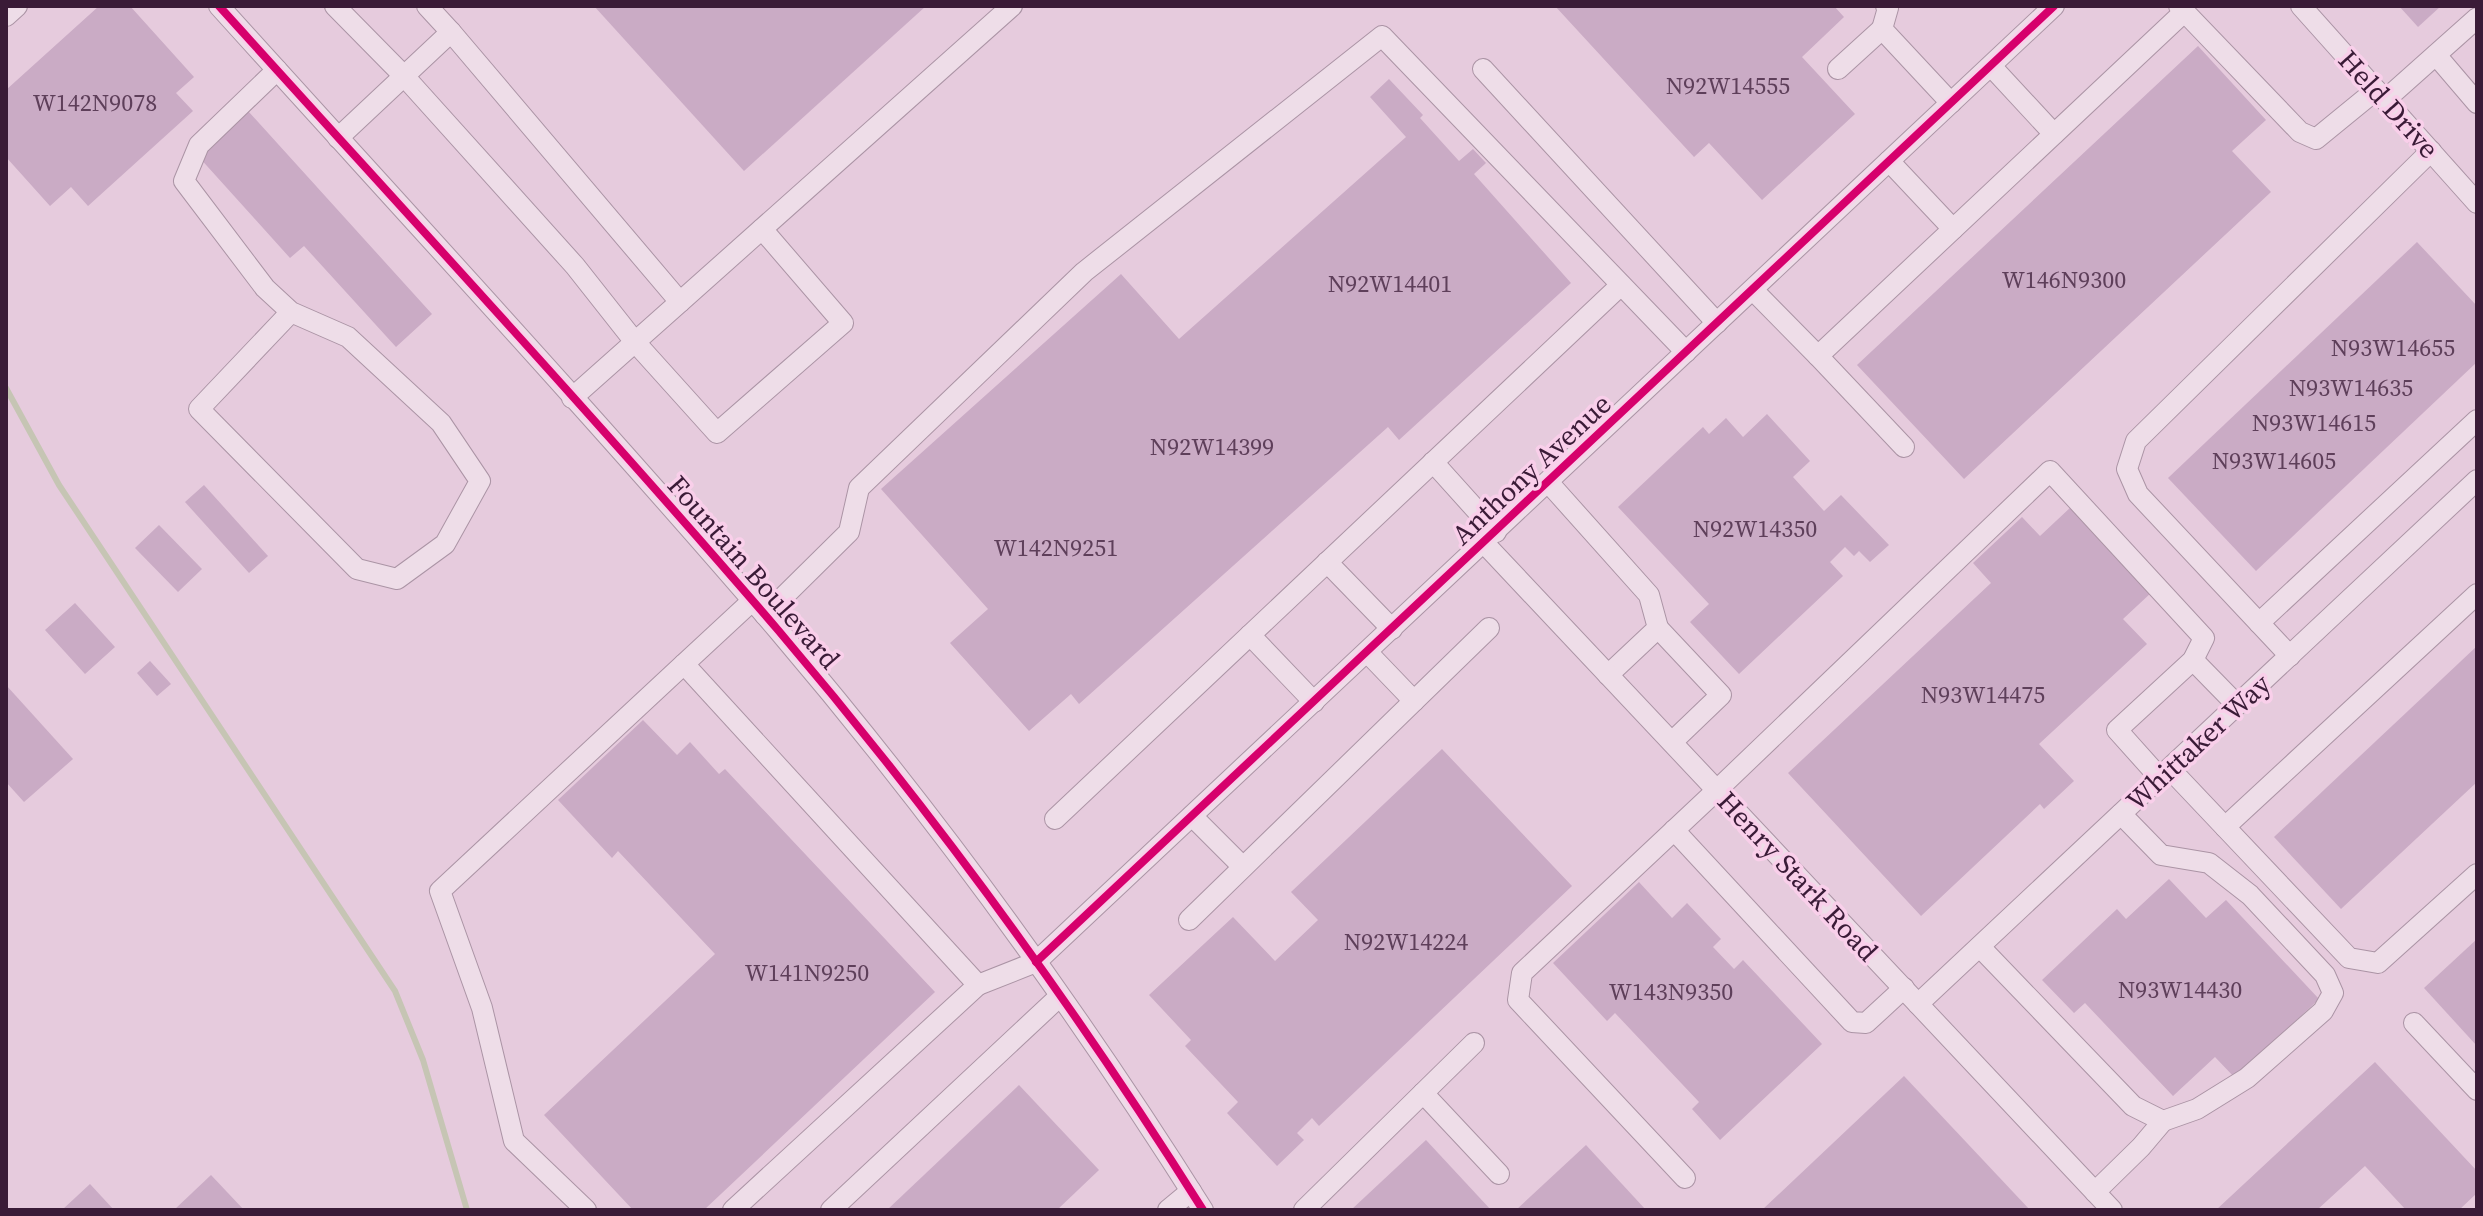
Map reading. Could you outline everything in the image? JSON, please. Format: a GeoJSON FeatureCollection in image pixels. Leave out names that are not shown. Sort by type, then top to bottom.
{"type":"FeatureCollection","features":[{"type":"Feature","properties":{"kind":"street"},"geometry":{"type":"LineString","coordinates":[[6,16],[17,6]]}},
{"type":"Feature","properties":{"kind":"street","name":"Fountain Boulevard"},"geometry":{"type":"LineString","coordinates":[[219,6],[758,608],[895,774],[1036,962],[1107,1063],[1203,1210]]}},
{"type":"Feature","properties":{"kind":"street"},"geometry":{"type":"LineString","coordinates":[[335,6],[404,76],[575,266],[635,342],[717,433],[843,323],[762,229]]}},
{"type":"Feature","properties":{"kind":"street"},"geometry":{"type":"LineString","coordinates":[[427,6],[680,302]]}},
{"type":"Feature","properties":{"kind":"street"},"geometry":{"type":"LineString","coordinates":[[572,398],[1012,6]]}},
{"type":"Feature","properties":{"kind":"street"},"geometry":{"type":"LineString","coordinates":[[1838,69],[1882,29],[1886,6]]}},
{"type":"Feature","properties":{"kind":"street","name":"Anthony Avenue"},"geometry":{"type":"LineString","coordinates":[[1036,962],[2054,6]]}},
{"type":"Feature","properties":{"kind":"street","name":"Held Drive"},"geometry":{"type":"LineString","coordinates":[[2301,6],[2477,203]]}},
{"type":"Feature","properties":{"kind":"street"},"geometry":{"type":"LineString","coordinates":[[1818,356],[2054,134],[2181,9],[2300,132],[2316,139],[2436,55],[2477,18]]}},
{"type":"Feature","properties":{"kind":"street"},"geometry":{"type":"LineString","coordinates":[[1882,29],[1951,103]]}},
{"type":"Feature","properties":{"kind":"street"},"geometry":{"type":"LineString","coordinates":[[338,138],[451,32]]}},
{"type":"Feature","properties":{"kind":"street"},"geometry":{"type":"LineString","coordinates":[[586,1210],[514,1141],[482,1008],[440,891],[684,664],[758,608],[849,532],[859,488],[1084,272],[1382,36],[1686,352]]}},
{"type":"Feature","properties":{"kind":"street"},"geometry":{"type":"LineString","coordinates":[[2436,55],[2477,103]]}},
{"type":"Feature","properties":{"kind":"street"},"geometry":{"type":"LineString","coordinates":[[1991,66],[2054,134]]}},
{"type":"Feature","properties":{"kind":"street"},"geometry":{"type":"LineString","coordinates":[[1483,69],[1717,323]]}},
{"type":"Feature","properties":{"kind":"street"},"geometry":{"type":"LineString","coordinates":[[277,70],[199,145],[184,181],[265,288],[291,312],[348,337],[441,423],[480,481],[445,544],[397,579],[357,569],[199,409],[291,312]]}},
{"type":"Feature","properties":{"kind":"street"},"geometry":{"type":"LineString","coordinates":[[2290,656],[2138,494],[2127,469],[2136,441],[2431,151]]}},
{"type":"Feature","properties":{"kind":"street"},"geometry":{"type":"LineString","coordinates":[[1889,161],[1953,229]]}},
{"type":"Feature","properties":{"kind":"street"},"geometry":{"type":"LineString","coordinates":[[1055,819],[1621,285]]}},
{"type":"Feature","properties":{"kind":"street"},"geometry":{"type":"LineString","coordinates":[[1753,290],[1904,447]]}},
{"type":"Feature","properties":{"kind":"street"},"geometry":{"type":"LineString","coordinates":[[2259,623],[2477,420]]}},
{"type":"Feature","properties":{"kind":"street","name":"Henry Stark Road"},"geometry":{"type":"LineString","coordinates":[[1433,462],[1490,537],[1608,675],[2112,1210]]}},
{"type":"Feature","properties":{"kind":"street"},"geometry":{"type":"LineString","coordinates":[[1685,1178],[1518,1000],[1522,973],[2050,471],[2204,638],[2193,660],[2117,730],[2225,827],[2349,958],[2378,963],[2477,874]]}},
{"type":"Feature","properties":{"kind":"street","name":"Whittaker Way"},"geometry":{"type":"LineString","coordinates":[[1918,1004],[2477,480]]}},
{"type":"Feature","properties":{"kind":"street"},"geometry":{"type":"LineString","coordinates":[[1548,482],[1649,595],[1658,628],[1721,695],[1672,742]]}},
{"type":"Feature","properties":{"kind":"street"},"geometry":{"type":"LineString","coordinates":[[1327,562],[1392,629]]}},
{"type":"Feature","properties":{"kind":"street"},"geometry":{"type":"LineString","coordinates":[[2225,827],[2477,594]]}},
{"type":"Feature","properties":{"kind":"street"},"geometry":{"type":"LineString","coordinates":[[1189,920],[1489,628]]}},
{"type":"Feature","properties":{"kind":"street"},"geometry":{"type":"LineString","coordinates":[[1608,675],[1658,628]]}},
{"type":"Feature","properties":{"kind":"street"},"geometry":{"type":"LineString","coordinates":[[1250,635],[1314,702]]}},
{"type":"Feature","properties":{"kind":"street"},"geometry":{"type":"LineString","coordinates":[[1367,652],[1414,701]]}},
{"type":"Feature","properties":{"kind":"street"},"geometry":{"type":"LineString","coordinates":[[2193,660],[2237,705]]}},
{"type":"Feature","properties":{"kind":"street"},"geometry":{"type":"LineString","coordinates":[[684,664],[978,985]]}},
{"type":"Feature","properties":{"kind":"street"},"geometry":{"type":"LineString","coordinates":[[2095,1192],[2163,1121],[2197,1109],[2247,1078],[2323,1011],[2333,993],[2325,975],[2250,895],[2209,863],[2161,855],[2121,814]]}},
{"type":"Feature","properties":{"kind":"street"},"geometry":{"type":"LineString","coordinates":[[1192,816],[1243,867]]}},
{"type":"Feature","properties":{"kind":"street"},"geometry":{"type":"LineString","coordinates":[[1674,830],[1852,1022],[1866,1023],[1904,988]]}},
{"type":"Feature","properties":{"kind":"street"},"geometry":{"type":"LineString","coordinates":[[1980,947],[2133,1106],[2163,1121]]}},
{"type":"Feature","properties":{"kind":"street"},"geometry":{"type":"LineString","coordinates":[[733,1210],[978,985],[1036,962]]}},
{"type":"Feature","properties":{"kind":"street"},"geometry":{"type":"LineString","coordinates":[[831,1210],[1060,996]]}},
{"type":"Feature","properties":{"kind":"street"},"geometry":{"type":"LineString","coordinates":[[2414,1023],[2477,1090]]}},
{"type":"Feature","properties":{"kind":"street"},"geometry":{"type":"LineString","coordinates":[[1304,1210],[1474,1043]]}},
{"type":"Feature","properties":{"kind":"street"},"geometry":{"type":"LineString","coordinates":[[1423,1093],[1499,1174]]}},
{"type":"Feature","properties":{"kind":"street"},"geometry":{"type":"LineString","coordinates":[[1168,1210],[1191,1191]]}},
{"type":"Feature","properties":{"kind":"building"},"geometry":{"type":"Polygon","coordinates":[[[99,6],[130,6],[194,77],[176,93],[193,111],[88,206],[71,187],[50,206],[6,157],[6,90],[99,6]]]}},
{"type":"Feature","properties":{"kind":"building"},"geometry":{"type":"Polygon","coordinates":[[[594,6],[926,6],[744,171],[594,6]]]}},
{"type":"Feature","properties":{"kind":"building"},"geometry":{"type":"Polygon","coordinates":[[[1555,6],[1834,6],[1844,17],[1802,57],[1855,114],[1762,200],[1709,143],[1694,157],[1555,6]]]}},
{"type":"Feature","properties":{"kind":"building"},"geometry":{"type":"Polygon","coordinates":[[[2399,6],[2441,6],[2418,27],[2399,6]]]}},
{"type":"Feature","properties":{"kind":"building"},"geometry":{"type":"Polygon","coordinates":[[[2198,46],[2266,120],[2232,151],[2271,192],[1964,479],[1857,365],[2198,46]]]}},
{"type":"Feature","properties":{"kind":"building"},"geometry":{"type":"Polygon","coordinates":[[[1389,79],[1423,115],[1420,118],[1459,161],[1473,149],[1486,163],[1474,174],[1571,283],[1399,440],[1388,427],[1079,704],[1071,694],[1029,731],[950,643],[988,609],[881,489],[1121,274],[1179,339],[1406,137],[1370,97],[1389,79]]]}},
{"type":"Feature","properties":{"kind":"building"},"geometry":{"type":"Polygon","coordinates":[[[248,111],[432,314],[396,347],[304,246],[290,258],[198,156],[248,111]]]}},
{"type":"Feature","properties":{"kind":"building"},"geometry":{"type":"Polygon","coordinates":[[[2417,242],[2477,306],[2477,362],[2256,571],[2168,478],[2417,242]]]}},
{"type":"Feature","properties":{"kind":"building"},"geometry":{"type":"Polygon","coordinates":[[[1767,414],[1810,461],[1793,477],[1824,511],[1841,495],[1889,545],[1870,562],[1859,551],[1854,556],[1845,547],[1830,562],[1843,576],[1739,674],[1690,622],[1709,604],[1618,507],[1703,427],[1709,434],[1726,418],[1743,437],[1767,414]]]}},
{"type":"Feature","properties":{"kind":"building"},"geometry":{"type":"Polygon","coordinates":[[[204,485],[268,556],[249,573],[185,502],[204,485]]]}},
{"type":"Feature","properties":{"kind":"building"},"geometry":{"type":"Polygon","coordinates":[[[2072,506],[2152,592],[2123,619],[2147,644],[2039,744],[2074,781],[2044,809],[2040,804],[1921,916],[1788,773],[1991,583],[1973,563],[2022,517],[2040,536],[2072,506]]]}},
{"type":"Feature","properties":{"kind":"building"},"geometry":{"type":"Polygon","coordinates":[[[159,525],[202,569],[178,592],[135,548],[159,525]]]}},
{"type":"Feature","properties":{"kind":"building"},"geometry":{"type":"Polygon","coordinates":[[[75,603],[115,647],[85,674],[45,630],[75,603]]]}},
{"type":"Feature","properties":{"kind":"building"},"geometry":{"type":"Polygon","coordinates":[[[2477,646],[2477,782],[2341,909],[2274,837],[2477,646]]]}},
{"type":"Feature","properties":{"kind":"building"},"geometry":{"type":"Polygon","coordinates":[[[150,661],[171,684],[157,696],[137,673],[150,661]]]}},
{"type":"Feature","properties":{"kind":"building"},"geometry":{"type":"Polygon","coordinates":[[[6,685],[73,759],[24,802],[6,782],[6,685]]]}},
{"type":"Feature","properties":{"kind":"building"},"geometry":{"type":"Polygon","coordinates":[[[643,720],[677,755],[690,742],[719,774],[725,769],[935,992],[704,1210],[633,1210],[544,1115],[715,954],[618,851],[612,858],[558,800],[643,720]]]}},
{"type":"Feature","properties":{"kind":"building"},"geometry":{"type":"Polygon","coordinates":[[[1442,749],[1572,886],[1319,1126],[1312,1118],[1297,1133],[1304,1140],[1277,1166],[1227,1113],[1238,1102],[1185,1046],[1191,1040],[1149,995],[1233,917],[1275,961],[1318,920],[1291,892],[1442,749]]]}},
{"type":"Feature","properties":{"kind":"building"},"geometry":{"type":"Polygon","coordinates":[[[2169,879],[2206,918],[2226,900],[2319,999],[2235,1078],[2215,1057],[2173,1096],[2085,1003],[2074,1013],[2042,980],[2117,909],[2126,919],[2169,879]]]}},
{"type":"Feature","properties":{"kind":"building"},"geometry":{"type":"Polygon","coordinates":[[[1639,882],[1672,918],[1687,903],[1721,939],[1713,947],[1734,969],[1743,960],[1822,1044],[1720,1140],[1692,1109],[1699,1102],[1615,1013],[1607,1021],[1553,963],[1639,882]]]}},
{"type":"Feature","properties":{"kind":"building"},"geometry":{"type":"Polygon","coordinates":[[[2477,939],[2477,1046],[2424,988],[2477,939]]]}},
{"type":"Feature","properties":{"kind":"building"},"geometry":{"type":"Polygon","coordinates":[[[2375,1062],[2477,1171],[2477,1193],[2459,1210],[2406,1210],[2365,1166],[2317,1210],[2216,1210],[2375,1062]]]}},
{"type":"Feature","properties":{"kind":"building"},"geometry":{"type":"Polygon","coordinates":[[[1904,1076],[2030,1210],[1762,1210],[1904,1076]]]}},
{"type":"Feature","properties":{"kind":"building"},"geometry":{"type":"Polygon","coordinates":[[[1019,1085],[1099,1170],[1057,1210],[887,1210],[1019,1085]]]}},
{"type":"Feature","properties":{"kind":"building"},"geometry":{"type":"Polygon","coordinates":[[[1426,1140],[1491,1210],[1351,1210],[1426,1140]]]}},
{"type":"Feature","properties":{"kind":"building"},"geometry":{"type":"Polygon","coordinates":[[[1586,1145],[1646,1210],[1516,1210],[1586,1145]]]}},
{"type":"Feature","properties":{"kind":"building"},"geometry":{"type":"Polygon","coordinates":[[[211,1175],[244,1210],[174,1210],[211,1175]]]}},
{"type":"Feature","properties":{"kind":"building"},"geometry":{"type":"Polygon","coordinates":[[[90,1184],[114,1210],[62,1210],[90,1184]]]}},
{"type":"Feature","properties":{"kind":"waterway"},"geometry":{"type":"LineString","coordinates":[[6,388],[59,485],[395,991],[423,1060],[467,1210]]}},
{"type":"Feature","properties":{"kind":"cycle path"},"geometry":{"type":"LineString","coordinates":[[219,6],[640,472],[836,699],[1001,912],[1104,1059],[1203,1210]]}},
{"type":"Feature","properties":{"kind":"cycle path"},"geometry":{"type":"LineString","coordinates":[[1036,962],[2054,6]]}}]}
